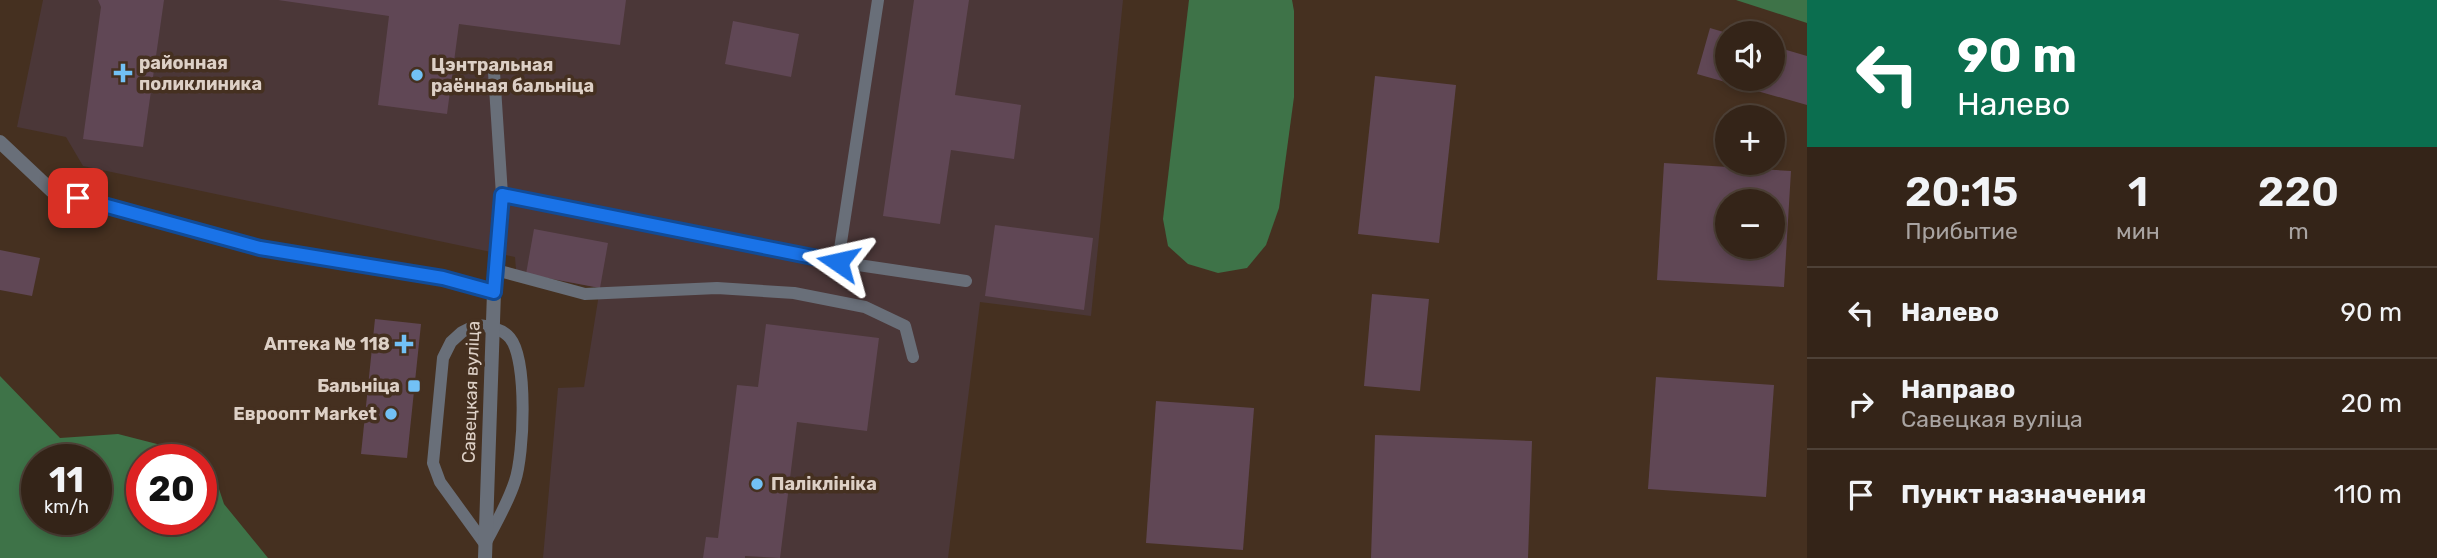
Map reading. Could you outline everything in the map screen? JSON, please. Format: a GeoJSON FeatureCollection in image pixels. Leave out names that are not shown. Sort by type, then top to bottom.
{"type":"FeatureCollection","features":[{"type":"Feature","properties":{"kind":"street"},"geometry":{"type":"LineString","coordinates":[[0,142],[52,191],[260,248],[443,278],[494,292]]}},
{"type":"Feature","properties":{"kind":"street","name":"Савецкая вуліца"},"geometry":{"type":"LineString","coordinates":[[485,551],[494,292]]}},
{"type":"Feature","properties":{"kind":"lane"},"geometry":{"type":"LineString","coordinates":[[838,262],[878,0]]}},
{"type":"Feature","properties":{"kind":"lane"},"geometry":{"type":"LineString","coordinates":[[494,72],[502,195],[494,292]]}},
{"type":"Feature","properties":{"kind":"lane"},"geometry":{"type":"LineString","coordinates":[[502,195],[838,262],[967,281]]}},
{"type":"Feature","properties":{"kind":"lane"},"geometry":{"type":"LineString","coordinates":[[496,270],[585,294],[717,288],[794,293],[865,307],[905,326],[913,357]]}},
{"type":"Feature","properties":{"kind":"lane"},"geometry":{"type":"LineString","coordinates":[[476,325],[493,326],[510,338],[519,365],[523,403],[517,478],[485,551],[440,482],[433,463],[443,358],[451,342],[476,325]]}},
{"type":"Feature","properties":{"kind":"shaded area"},"geometry":{"type":"Polygon","coordinates":[[[43,0],[1123,0],[1091,316],[980,302],[948,558],[543,558],[558,388],[584,387],[600,288],[526,274],[516,270],[515,257],[83,166],[66,137],[17,127],[43,0]]]}},
{"type":"Feature","properties":{"kind":"green space"},"geometry":{"type":"Polygon","coordinates":[[[1189,0],[1292,0],[1294,11],[1294,97],[1279,208],[1266,245],[1247,268],[1218,273],[1188,264],[1168,246],[1163,219],[1189,0]]]}},
{"type":"Feature","properties":{"kind":"green space"},"geometry":{"type":"Polygon","coordinates":[[[1736,0],[1807,0],[1807,23],[1739,1],[1736,0]]]}},
{"type":"Feature","properties":{"kind":"green space"},"geometry":{"type":"Polygon","coordinates":[[[0,376],[60,438],[118,434],[157,444],[126,444],[126,535],[217,535],[217,483],[224,504],[268,558],[0,558],[0,376]]]}},
{"type":"Feature","properties":{"kind":"building","name":"районная поликлиника"},"geometry":{"type":"Polygon","coordinates":[[[98,0],[164,0],[143,147],[83,139],[101,7],[98,0]]]}},
{"type":"Feature","properties":{"kind":"building","name":"Цэнтральная раённая бальніца"},"geometry":{"type":"Polygon","coordinates":[[[278,0],[626,0],[620,45],[459,24],[447,114],[378,105],[389,16],[278,0]]]}},
{"type":"Feature","properties":{"kind":"building"},"geometry":{"type":"Polygon","coordinates":[[[914,0],[969,0],[955,95],[1021,105],[1014,159],[951,150],[940,224],[883,216],[914,0]]]}},
{"type":"Feature","properties":{"kind":"building"},"geometry":{"type":"Polygon","coordinates":[[[733,21],[799,34],[791,77],[725,64],[733,21]]]}},
{"type":"Feature","properties":{"kind":"building"},"geometry":{"type":"Polygon","coordinates":[[[1710,28],[1715,29],[1715,79],[1697,74],[1710,28]]]}},
{"type":"Feature","properties":{"kind":"building"},"geometry":{"type":"Polygon","coordinates":[[[1785,50],[1807,56],[1807,105],[1757,91],[1785,91],[1785,50]]]}},
{"type":"Feature","properties":{"kind":"building"},"geometry":{"type":"Polygon","coordinates":[[[1375,76],[1456,85],[1439,243],[1358,234],[1375,76]]]}},
{"type":"Feature","properties":{"kind":"building"},"geometry":{"type":"Polygon","coordinates":[[[1664,163],[1715,166],[1715,175],[1785,175],[1785,171],[1791,171],[1784,287],[1657,280],[1664,163]]]}},
{"type":"Feature","properties":{"kind":"building"},"geometry":{"type":"Polygon","coordinates":[[[995,225],[1093,238],[1084,310],[985,296],[995,225]]]}},
{"type":"Feature","properties":{"kind":"building"},"geometry":{"type":"Polygon","coordinates":[[[534,229],[608,243],[600,288],[526,274],[534,229]]]}},
{"type":"Feature","properties":{"kind":"building"},"geometry":{"type":"Polygon","coordinates":[[[0,250],[40,258],[32,296],[0,290],[0,250]]]}},
{"type":"Feature","properties":{"kind":"building"},"geometry":{"type":"Polygon","coordinates":[[[1372,294],[1429,299],[1420,391],[1364,386],[1372,294]]]}},
{"type":"Feature","properties":{"kind":"building"},"geometry":{"type":"Polygon","coordinates":[[[375,319],[421,324],[407,458],[361,454],[375,319]]]}},
{"type":"Feature","properties":{"kind":"building","name":"Паліклініка"},"geometry":{"type":"Polygon","coordinates":[[[766,324],[879,338],[867,431],[797,422],[780,558],[703,558],[706,537],[718,538],[737,385],[758,387],[766,324]]]}},
{"type":"Feature","properties":{"kind":"building"},"geometry":{"type":"Polygon","coordinates":[[[1656,377],[1774,385],[1766,497],[1648,489],[1656,377]]]}},
{"type":"Feature","properties":{"kind":"building"},"geometry":{"type":"Polygon","coordinates":[[[1156,401],[1254,408],[1243,550],[1146,543],[1156,401]]]}},
{"type":"Feature","properties":{"kind":"building"},"geometry":{"type":"Polygon","coordinates":[[[1375,435],[1532,441],[1528,558],[1371,558],[1375,435]]]}},
{"type":"Feature","properties":{"kind":"place","name":"районная поликлиника"},"geometry":{"type":"Point","coordinates":[123,73]}},
{"type":"Feature","properties":{"kind":"place","name":"Цэнтральная раённая бальніца"},"geometry":{"type":"Point","coordinates":[417,75]}},
{"type":"Feature","properties":{"kind":"place","name":"Аптека № 118"},"geometry":{"type":"Point","coordinates":[404,344]}},
{"type":"Feature","properties":{"kind":"place","name":"Бальніца"},"geometry":{"type":"Point","coordinates":[414,386]}},
{"type":"Feature","properties":{"kind":"place","name":"Евроопт Market"},"geometry":{"type":"Point","coordinates":[391,414]}},
{"type":"Feature","properties":{"kind":"place","name":"Паліклініка"},"geometry":{"type":"Point","coordinates":[757,484]}},
{"type":"Feature","properties":{"kind":"route"},"geometry":{"type":"LineString","coordinates":[[78,198],[260,248],[443,278],[494,292],[502,195],[838,262]]}}]}
